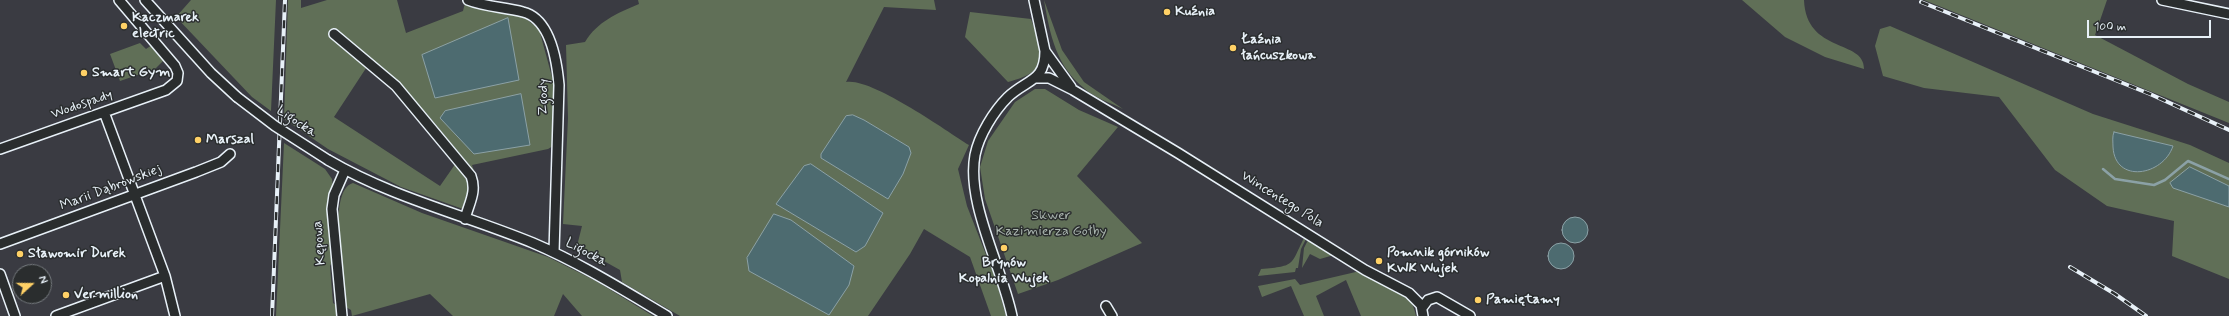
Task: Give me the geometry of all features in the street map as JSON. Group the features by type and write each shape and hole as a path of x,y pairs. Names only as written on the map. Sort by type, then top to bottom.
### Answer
{"street":[{"name":"Wodospady","path":"0,149 166,90 177,81 178,73 175,66 119,0"},
{"name":"Ligocka","path":"145,0 208,69 237,97 279,129 328,160 345,170 398,195 465,218 554,252 608,281 667,316"},
{"name":"Zgody","path":"468,0 525,12 538,22 552,45 557,63 559,85 554,252"},
{"name":"Wincentego Pola","path":"1034,0 1045,51 1073,90"},
{"path":"2162,0 2229,14"},
{"path":"334,34 396,86 471,176 475,186 465,218"},
{"path":"1012,316 977,199 974,164 982,136 1004,102 1014,92 1036,78 1045,64 1045,51"},
{"name":"Wincentego Pola","path":"1036,78 1049,78 1073,90 1203,168 1365,270 1409,293 1423,312"},
{"path":"104,112 165,276 175,316"},
{"name":"Marii Dąbrowskiej","path":"0,244 134,196 209,167 220,162 230,154"},
{"name":"Kępowa","path":"342,316 332,209 334,196 345,170"},
{"path":"0,274 15,316"},
{"path":"56,316 165,276"},
{"name":"Wincentego Pola","path":"1423,312 1425,302 1434,297 1470,316"},
{"path":"1106,306 1112,316"}],"green space":[{"path":"191,0 276,0 271,111 252,97 176,17"},
{"path":"288,0 301,0 301,8 327,0 397,0 406,33 463,11 465,3 521,15 539,29 555,88 553,146 548,149 472,165 474,171 427,114 372,59 334,117 440,186 456,163 472,189 463,209 401,187 328,149 284,119"},
{"path":"638,0 934,0 936,10 884,7 846,82 857,83 890,96 969,145 958,169 967,206 996,280 1006,316 991,316 970,257 924,229 910,254 868,316 680,316 622,282 620,270 577,246 582,226 563,224 568,118 566,45 585,42 595,29 615,15 639,4"},
{"path":"1044,0 1062,50 1084,82 1123,109 1098,98 1089,92 1075,80 1067,70 1056,49 1052,37"},
{"path":"1742,0 1804,0 1807,17 1814,29 1824,38 1855,53 1862,60 1864,69 1825,57 1785,37"},
{"path":"1924,0 2107,0 2095,35 2188,84 2229,102 2229,123"},
{"path":"970,12 1031,19 1041,51 1038,66 1022,78 1008,82 965,37"},
{"path":"1890,26 2093,114 2190,145 2229,163 2229,279 2172,256 2174,221 2107,206 2055,170 1999,97 1924,88 1883,76 1875,46 1880,29"},
{"path":"140,43 146,49 152,45 165,59 155,69 120,81 110,54"},
{"name":"Skwer Kazimierza Gołby","path":"1035,89 1045,89 1079,110 1118,127 1077,176 1142,243 1058,280 1018,294 985,199 980,167 988,141 1015,102"},
{"path":"284,143 325,169 332,179 333,188 328,210 332,262 330,266 333,303 337,306 340,316 276,316"},
{"path":"353,183 422,213 548,257 596,281 653,316 582,316 563,294 554,316 453,316 430,294 352,316 351,310 346,307 340,260 338,220 340,202 345,189"},
{"path":"1305,236 1307,237 1301,249 1298,268 1296,268 1295,272 1258,276 1261,269 1281,267 1291,262"},
{"path":"1309,238 1334,255 1320,259 1310,254 1302,268 1304,248"},
{"path":"1360,271 1378,283 1380,280 1398,290 1408,298 1416,316 1361,316 1346,280 1316,296 1324,316 1304,316 1291,286 1262,297 1258,286 1295,279 1300,285"}],"water":[{"path":"508,18 519,80 435,98 422,55"},
{"path":"521,94 530,145 474,154 440,118 445,111"},
{"path":"853,115 909,147 911,153 903,174 888,199 821,158 821,154 846,116"},
{"path":"2114,132 2173,146 2168,156 2160,164 2140,172 2130,171 2122,167 2116,159 2113,147"},
{"path":"811,164 883,213 865,246 856,252 776,204 804,166"},
{"path":"2190,167 2229,186 2229,207 2173,188 2170,183"},
{"path":"774,214 791,220 854,266 849,285 829,315 749,271 747,258"},
{"path":"1575,217 1584,221 1588,230 1584,239 1575,243 1566,239 1562,230 1566,221"},
{"path":"1561,243 1570,247 1574,256 1570,265 1561,269 1552,265 1548,256 1552,247"}],"waterway":[{"path":"2103,169 2115,179 2154,185 2165,180 2188,161 2229,179"}],"railway":[{"path":"272,316 285,0"},
{"path":"1921,2 2150,94 2229,130"},
{"path":"2070,267 2115,294 2146,316"}],"place":[{"name":"Kuźnia","path":"1167,12"},
{"name":"Kaczmarek electric","path":"124,26"},
{"name":"Łaźnia łańcuszkowa","path":"1233,48"},
{"name":"Smart Gym","path":"84,73"},
{"name":"Marszal","path":"198,140"},
{"name":"Brynów Kopalnia Wujek","path":"1004,248"},
{"name":"Sławomir Durek","path":"20,254"},
{"name":"Pomnik górników KWK Wujek","path":"1379,261"},
{"name":"Vermillion","path":"66,295"},
{"name":"Pamiętamy","path":"1478,300"}]}
